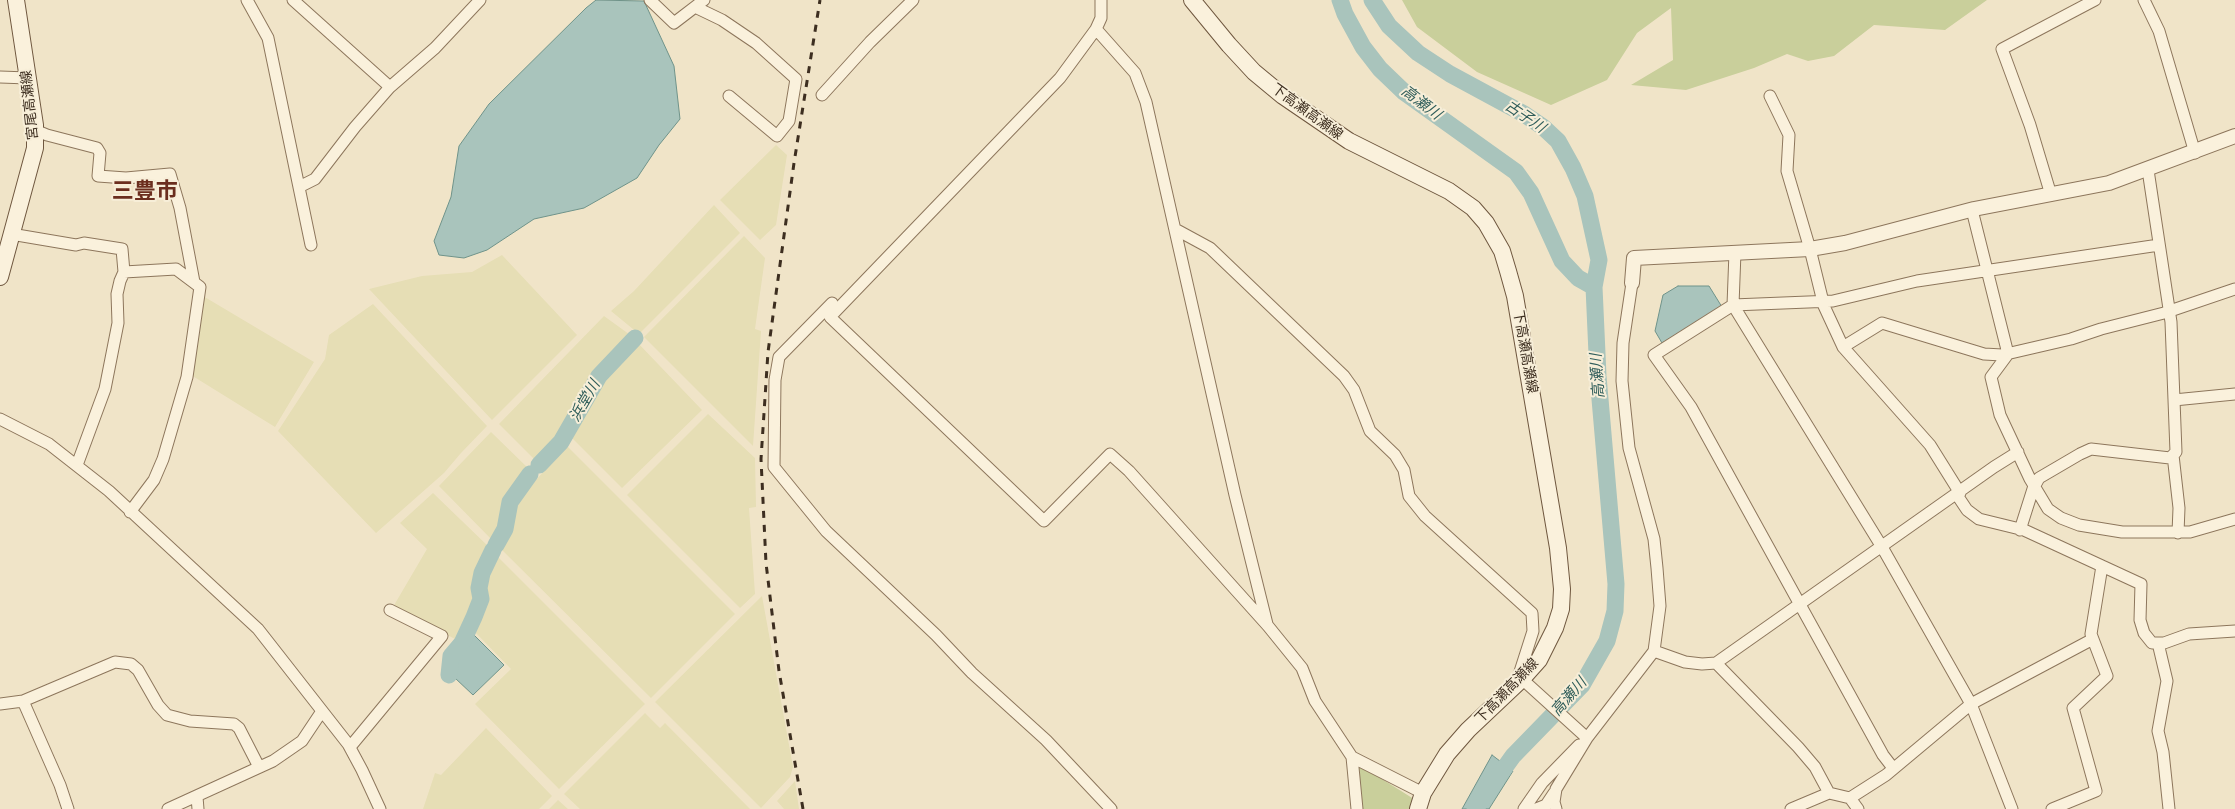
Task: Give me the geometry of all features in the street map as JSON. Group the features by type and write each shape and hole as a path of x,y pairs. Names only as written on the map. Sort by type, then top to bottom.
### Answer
{"main road":[{"name":"宮尾高瀬線","path":"0,277 7,237 34,154 35,130 16,0"},
{"name":"下高瀬高瀬線","path":"1192,0 1229,45 1254,72 1283,96 1348,141 1449,191 1472,208 1486,223 1502,251 1515,296 1558,548 1562,589 1561,609 1555,628 1538,660 1522,679 1468,730 1447,754 1423,793 1418,809"}],"street":[{"path":"247,0 268,38 312,245"},
{"path":"293,0 390,87"},
{"path":"299,187 315,179 358,122 390,87 435,48 480,0"},
{"path":"650,0 674,23 704,0"},
{"path":"822,95 870,42 913,0"},
{"path":"1101,0 1101,18 1096,29 1060,78 830,317 1044,521 1110,454 1129,471 1268,626 1302,668 1315,701 1352,757 1357,809"},
{"path":"2051,195 2030,125 2002,49 2095,0"},
{"path":"2144,0 2159,32 2195,153"},
{"path":"695,7 722,20 756,43 796,79 789,121 777,136 729,96"},
{"path":"1096,29 1135,73 1146,102 1235,495 1268,626"},
{"path":"0,77 28,78"},
{"path":"1770,96 1789,135 1787,171 1810,249 1823,302 1843,347 1930,445 1967,510 1979,520 2020,530 2141,584 2140,620 2144,633 2152,643 2164,643 2189,634 2235,631"},
{"path":"35,130 47,135 97,148 100,153 98,176 126,178 170,174 180,208 194,282"},
{"path":"1536,809 1546,804 1587,738 1654,651 1660,606 1654,540 1629,448 1622,381 1622,343 1632,283 1634,258 1810,249 1845,243 1972,210 2109,183 2195,153 2235,136"},
{"path":"2020,530 2034,487 2039,478 2091,448 2150,457 2170,458 2176,452 2169,311 2148,170"},
{"path":"1972,210 2008,354"},
{"path":"1175,229 1210,248 1344,376 1354,390 1370,431 1395,455 1404,470 1409,496 1425,516 1532,613 1533,631 1518,678 1522,679 1587,738"},
{"path":"7,237 76,246 84,243 122,249 124,272 118,287 118,323 106,389 77,465"},
{"path":"1894,768 1883,756 1801,603 1691,407 1654,355 1733,305 1833,302 1917,281 2159,245"},
{"path":"1736,252 1733,305 1882,547 1971,704 2012,809"},
{"path":"124,272 176,269 200,287 187,377 163,459 154,480 130,512"},
{"path":"1843,347 1882,323 1984,354 2008,354 2071,339 2107,327 2169,311 2235,289"},
{"path":"832,303 780,357 775,380 774,467 832,536 936,635 972,672 1046,740 1111,809"},
{"path":"2008,354 1991,377 2000,415 2034,487 2048,509 2061,518 2079,525 2122,532 2178,533 2211,528 2235,519"},
{"path":"2174,400 2235,394"},
{"path":"0,419 49,444 77,465 258,629 350,747 380,809"},
{"path":"1654,651 1685,662 1702,664 1716,663 1958,494 1994,467 2018,452"},
{"path":"2173,455 2179,508 2178,533"},
{"path":"2052,809 2096,792 2073,708 2106,676 2091,634 2102,566"},
{"path":"350,747 442,636 390,610"},
{"path":"1850,798 1894,768 1971,704 2093,639"},
{"path":"2158,643 2167,681 2158,731 2163,752 2169,809"},
{"path":"0,704 23,701 115,662 131,664 138,670 158,705 167,715 190,721 234,724 240,728 259,767"},
{"path":"1716,663 1798,747 1815,767 1829,793"},
{"path":"23,701 60,785 68,809"},
{"path":"168,809 273,761 302,741 322,711"},
{"path":"1524,809 1542,783 1587,738"},
{"path":"1352,757 1423,793"},
{"path":"1556,789 1554,802 1556,809"},
{"path":"1791,809 1829,793 1850,798 1858,809"},
{"path":"197,796 198,809"}],"shaded area":[{"path":"776,145 787,155 776,225 760,240 720,200"},
{"path":"714,205 740,233 639,334 611,311 634,291"},
{"path":"744,236 765,258 755,329 761,331 753,446 644,337"},
{"path":"502,255 577,335 492,420 369,289 422,276 472,272"},
{"path":"203,296 314,362 275,427 191,375"},
{"path":"373,304 487,426 444,473 376,533 278,431 325,359 329,335"},
{"path":"604,316 633,337 587,390 567,427 550,448 536,461 499,424"},
{"path":"637,342 702,410 622,488 570,436 589,399 605,375"},
{"path":"708,414 755,458 756,507 749,508 755,594 740,608 627,495"},
{"path":"491,432 529,469 503,505 500,528 493,541 439,486"},
{"path":"567,446 735,614 651,698 501,549 510,537 516,508 525,492"},
{"path":"433,493 490,548 477,575 474,587 476,600 457,640 393,607 427,549 400,523"},
{"path":"498,557 645,704 559,789 475,704 511,669 474,631 484,605 485,586"},
{"path":"762,596 793,767 790,777 761,808 655,702"},
{"path":"645,713 660,728 665,723 750,809 580,809 564,794"},
{"path":"486,728 552,796 539,809 423,809 435,773 441,775"},
{"path":"795,781 799,809 784,809 777,801"},
{"path":"558,800 568,809 549,809"}],"green space":[{"path":"1402,0 1987,0 1945,30 1874,25 1834,56 1808,61 1787,54 1754,68 1686,90 1631,85 1673,60 1671,8 1637,33 1607,80 1551,105 1477,72 1417,27"},
{"path":"1358,764 1417,801 1415,809 1362,809"}],"water":[{"path":"596,0 644,1 674,66 680,119 659,145 637,178 584,208 534,219 487,250 464,258 439,255 434,241 451,197 459,146 489,104 586,8"},
{"path":"1678,286 1709,286 1722,307 1662,343 1655,331 1663,295"},
{"path":"474,635 504,665 473,695 455,678 458,657"},
{"path":"1492,755 1513,771 1489,809 1462,809"}],"waterway":[{"name":"高瀬川","path":"1340,0 1345,14 1363,47 1380,69 1404,92 1516,172 1531,193 1562,261 1578,278 1594,287"},
{"name":"高瀬川","path":"1372,0 1389,26 1418,53 1450,74 1524,114 1543,127 1558,141 1573,168 1585,196 1599,260 1594,287 1598,376 1616,584 1615,611 1607,641 1582,685 1513,756 1475,809"},
{"name":"浜堂川","path":"539,465 561,442 599,376 635,338"},
{"name":"浜堂川","path":"496,545 505,529 510,502 530,474"},
{"name":"浜堂川","path":"449,675 451,656 462,643 481,599 479,588 482,573 493,550"}],"railway":[{"path":"803,809 779,671 766,563 761,459 768,352 794,163 820,0"}],"district":[{"name":"三豊市","path":"145,192"}],"water label":[{"name":"古子川","path":"1525,117"}]}
